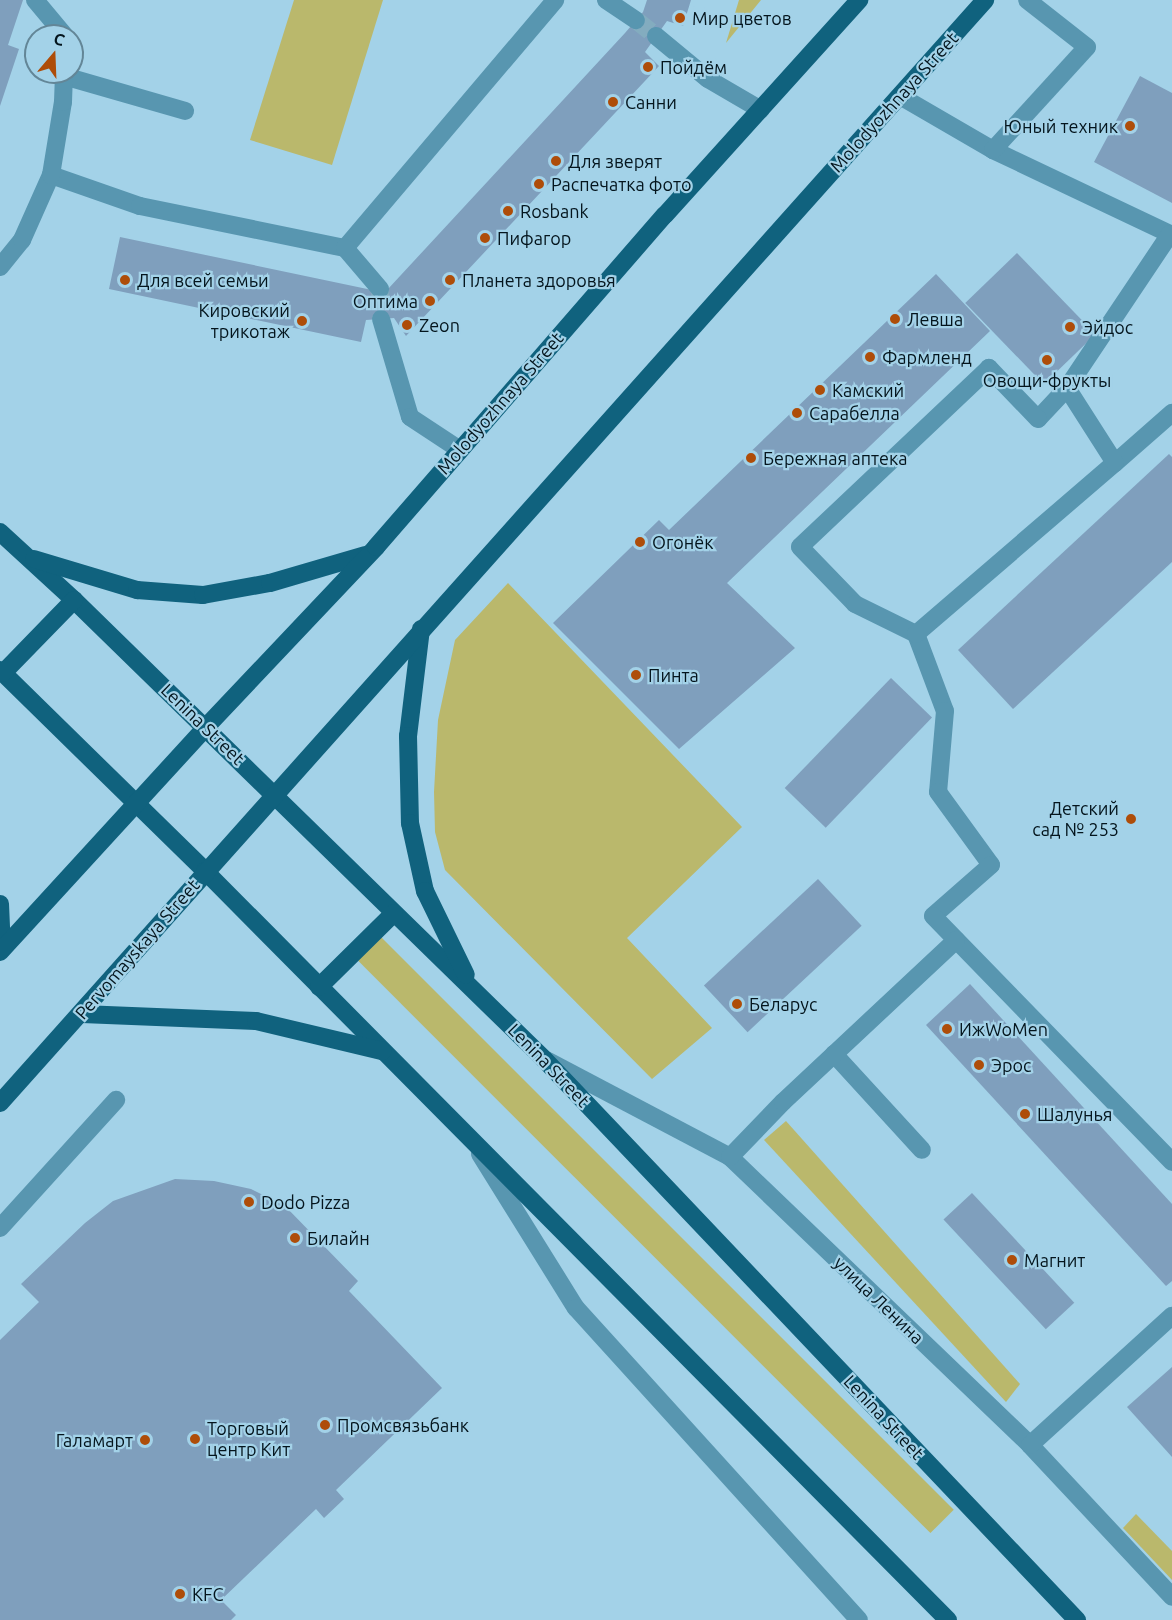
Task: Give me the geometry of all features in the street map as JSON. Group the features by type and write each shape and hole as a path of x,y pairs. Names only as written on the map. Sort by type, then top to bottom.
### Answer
{"main road":[{"name":"Molodyozhnaya Street","path":"137,802 367,555 665,214 859,0"},
{"name":"Molodyozhnaya Street","path":"276,796 421,629 985,0"},
{"name":"Lenina Street","path":"0,532 206,727 544,1059 1077,1620"},
{"path":"27,557 137,590 203,595 270,583 367,555"},
{"path":"74,600 2,671 137,802 948,1620"},
{"path":"421,629 408,736 410,823 425,891 474,990"},
{"name":"Pervomayskaya Street","path":"0,1102 82,1014 205,871 276,796"},
{"path":"1,950 137,802"},
{"path":"0,904 1,950"},
{"path":"319,987 394,913"},
{"path":"82,1014 256,1021 383,1051"}],"street":[{"path":"35,0 55,24"},
{"path":"345,248 555,0"},
{"path":"606,0 636,20"},
{"path":"993,150 1087,47 1027,0"},
{"path":"656,36 708,79 761,110"},
{"path":"84,80 185,111"},
{"path":"0,267 22,240 51,175 63,102 64,84"},
{"path":"900,96 993,150 1171,235 1067,388 1038,419 989,368 800,547 855,604 916,634 945,711 938,792 991,865 933,916 1172,1162"},
{"path":"51,175 140,206 345,248 380,289"},
{"path":"381,319 410,417 460,450"},
{"path":"1067,388 1115,463"},
{"path":"916,634 1172,413"},
{"path":"730,1157 783,1101 956,940"},
{"path":"834,1054 922,1150"},
{"name":"улица Ленина","path":"544,1059 730,1157 1030,1445 1172,1597"},
{"path":"0,1228 116,1100"},
{"path":"471,1140 576,1308 860,1620"},
{"path":"1030,1445 1172,1316"}],"shaded area":[{"path":"294,0 383,0 332,165 250,140"},
{"path":"739,0 761,0 726,43"},
{"path":"508,583 742,827 627,938 712,1028 652,1079 445,870 435,832 434,792 438,720 455,640"},
{"path":"381,937 954,1510 930,1533 358,960"},
{"path":"786,1121 1020,1384 1006,1402 764,1140"},
{"path":"1136,1514 1172,1551 1172,1580 1123,1528"}],"building":[{"path":"0,0 23,0 8,45 19,49 0,106"},
{"path":"647,0 691,0 683,26 667,21 645,52 659,66 406,336 394,318 366,320 361,342 109,289 120,237 372,290 388,289 625,33 643,12"},
{"path":"1140,76 1172,93 1172,203 1094,162"},
{"path":"1017,253 1095,334 1044,384 965,303"},
{"path":"936,274 990,331 727,583 795,648 679,749 553,623 659,520 669,530"},
{"path":"1169,454 1172,457 1172,562 1013,709 958,650"},
{"path":"891,678 932,718 826,828 785,788"},
{"path":"818,879 862,926 748,1032 704,985"},
{"path":"970,984 1172,1204 1172,1281 1166,1286 926,1025"},
{"name":"Торговый центр Кит","path":"175,1179 214,1181 251,1189 285,1206 358,1281 349,1291 442,1388 336,1490 344,1499 324,1518 316,1509 221,1600 236,1615 231,1620 0,1620 0,1340 39,1302 21,1284 85,1223 113,1201"},
{"path":"972,1193 1074,1303 1046,1329 943,1220"},
{"path":"1172,1367 1172,1457 1127,1407"}],"tunnel":[{"path":"636,20 656,36"},
{"path":"380,289 381,319"}],"place":[{"name":"Мир цветов","path":"680,18"},
{"name":"Пойдём","path":"648,67"},
{"name":"Санни","path":"613,102"},
{"name":"Юный техник","path":"1130,126"},
{"name":"Для зверят","path":"556,161"},
{"name":"Распечатка фото","path":"539,184"},
{"name":"Rosbank","path":"508,211"},
{"name":"Пифагор","path":"485,238"},
{"name":"Для всей семьи","path":"125,280"},
{"name":"Планета здоровья","path":"450,280"},
{"name":"Оптима","path":"430,301"},
{"name":"Левша","path":"895,319"},
{"name":"Кировский трикотаж","path":"302,321"},
{"name":"Zeon","path":"407,325"},
{"name":"Эйдос","path":"1070,327"},
{"name":"Фармленд","path":"870,357"},
{"name":"Овощи-фрукты","path":"1047,360"},
{"name":"Камский","path":"820,390"},
{"name":"Сарабелла","path":"797,413"},
{"name":"Бережная аптека","path":"751,458"},
{"name":"Огонёк","path":"640,542"},
{"name":"Пинта","path":"636,675"},
{"name":"Детский сад № 253","path":"1131,819"},
{"name":"Беларус","path":"737,1004"},
{"name":"ИжWoMen","path":"947,1029"},
{"name":"Эрос","path":"979,1065"},
{"name":"Шалунья","path":"1025,1114"},
{"name":"Dodo Pizza","path":"249,1202"},
{"name":"Билайн","path":"295,1238"},
{"name":"Магнит","path":"1012,1260"},
{"name":"Промсвязьбанк","path":"325,1425"},
{"name":"Торговый центр Кит","path":"195,1439"},
{"name":"Галамарт","path":"145,1440"},
{"name":"KFC","path":"180,1594"}]}
